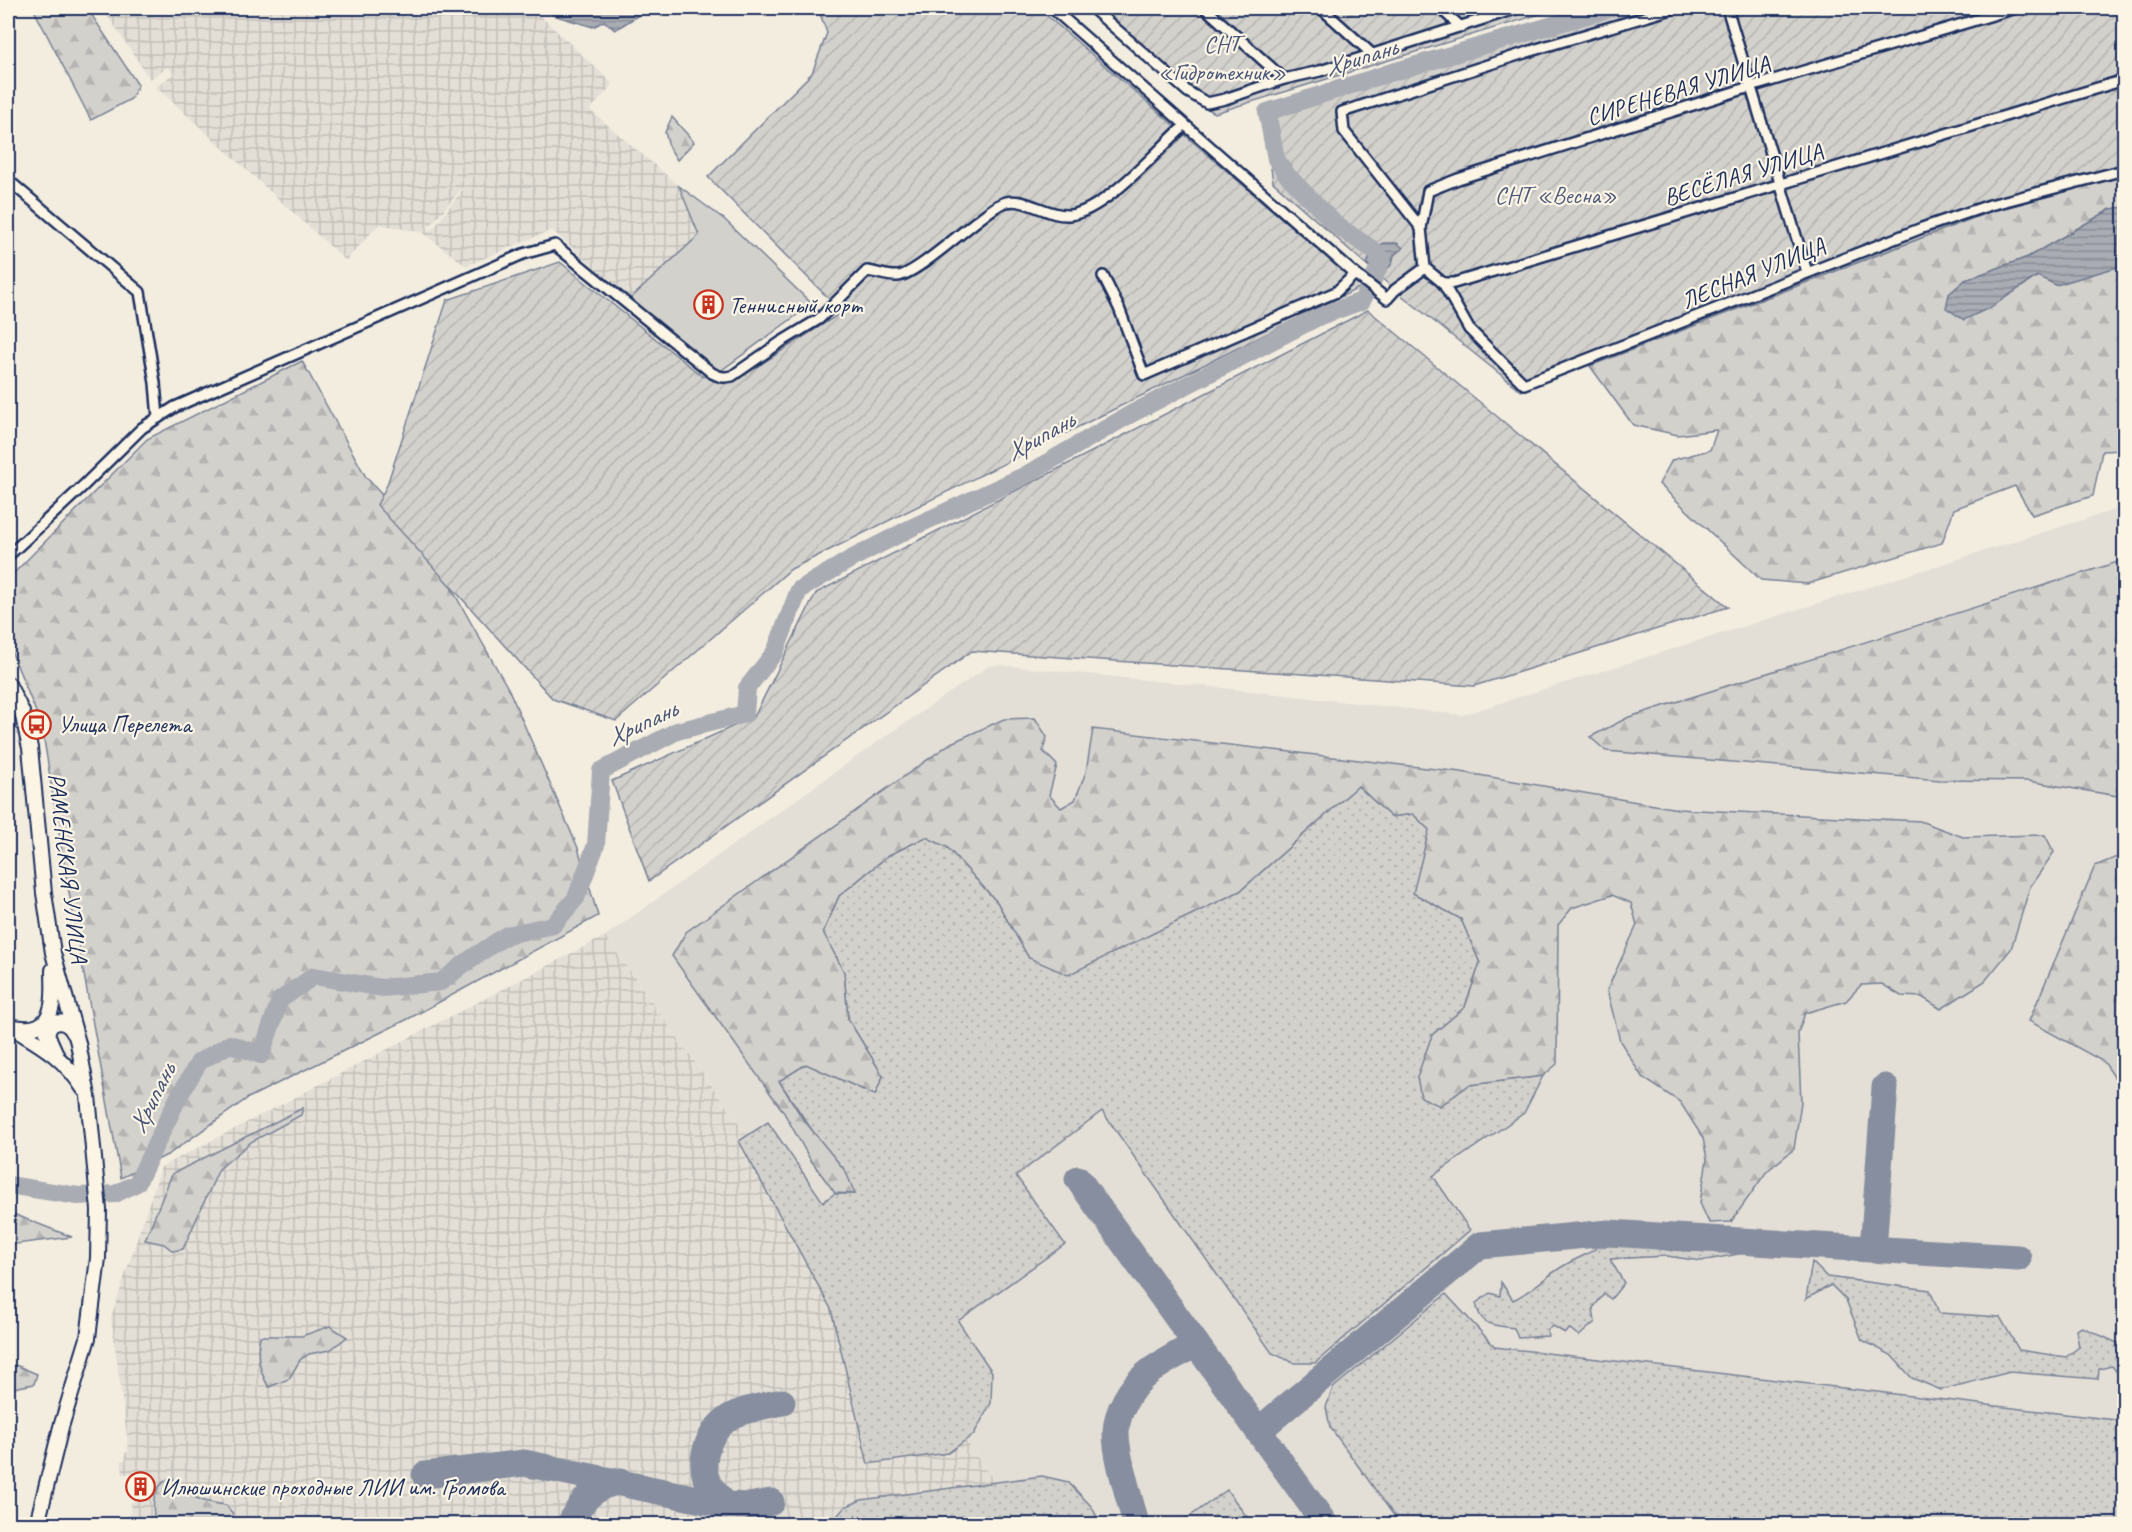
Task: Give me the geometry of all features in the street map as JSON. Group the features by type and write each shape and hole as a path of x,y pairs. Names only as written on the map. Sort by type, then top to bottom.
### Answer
{"main road":[{"name":"РАМЕНСКАЯ УЛИЦА","path":"8,684 22,712 30,748 52,953 78,1043 88,1096 99,1210 98,1258 88,1338 59,1435 38,1524"},
{"path":"10,1026 36,1027 48,1017 53,999 52,953"},
{"path":"56,1054 47,1034 51,1025 58,1021 66,1022 71,1027 78,1043"},
{"path":"10,1026 56,1054 74,1074 88,1096"}],"street":[{"path":"1052,8 1182,127 1387,299 1425,268 1443,284"},
{"path":"1092,8 1188,92 1207,103 1284,79 1320,71 1518,8"},
{"path":"1205,8 1284,79"},
{"path":"1321,8 1372,54"},
{"path":"1440,8 1461,27"},
{"path":"1421,228 1344,131 1342,112 1540,48 1675,8"},
{"path":"1727,8 1807,272"},
{"name":"СИРЕНЕВАЯ УЛИЦА","path":"1425,268 1421,228 1428,191 1458,179 1750,87 2016,8"},
{"path":"2123,8 2124,13"},
{"name":"ВЕСЁЛАЯ УЛИЦА","path":"1443,284 1454,283 2124,80"},
{"path":"8,556 142,428 175,406 513,258 555,245 712,373 720,377 732,376 819,319 867,271 900,276 917,267 1000,204 1018,200 1039,210 1067,215 1082,213 1108,197 1182,127"},
{"name":"ЛЕСНАЯ УЛИЦА","path":"1443,284 1469,329 1524,384 1922,228 1990,205 2124,170"},
{"path":"8,180 140,292 155,383 158,418"},
{"path":"1104,276 1119,308 1144,375 1336,292 1355,274"}],"shaded area":[{"path":"102,8 532,8 613,84 590,110 679,186 699,235 630,299 552,230 466,266 423,233 379,224 346,261 156,87 173,74 168,67 150,79","holes":["471,178 434,228 425,232"]},
{"path":"543,8 650,8 615,30 604,21 593,27 553,15"},
{"path":"2124,207 2124,265 2056,285 2037,276 1991,307 1964,320 1946,308 1949,294 1965,280 2028,257 2111,209"},
{"path":"1383,243 1397,243 1403,248 1394,255 1392,264 1386,270 1377,271 1367,264 1370,256"},
{"path":"2124,507 2124,1524 1025,1524 605,936 880,740 989,666 1000,665 1224,688 1462,715"},
{"path":"605,936 1025,1524 116,1524 131,1513 130,1503 134,1501 130,1473 123,1474 121,1461 126,1460 125,1453 128,1452 127,1436 111,1317 161,1167"}],"green space":[{"path":"33,8 87,8 138,85 131,99 91,120"},
{"path":"818,8 1038,8 1361,287 791,569 616,721 553,699 377,505 387,485 447,300 560,262 702,376 735,381 842,312 708,177 812,73 827,33"},
{"name":"СНТ «Гидротехник»","path":"1086,8 1560,8 1215,113 1197,103"},
{"name":"СНТ «Весна»","path":"1584,8 2124,8 2124,176 1989,212 1521,391 1395,290 1273,182 1262,106"},
{"path":"672,117 694,142 677,160 669,147 665,132"},
{"path":"2124,176 2124,207 2111,209 2028,257 1965,280 1991,307 2038,276 2056,285 2124,265 2124,450 2102,451 2093,496 2032,515 2015,486 1954,509 1942,543 1807,584 1761,580 1659,484 1672,460 1710,450 1717,430 1678,435 1633,425 1590,366 1989,212"},
{"path":"679,186 724,219 812,304 719,372 630,299 699,235"},
{"path":"1368,310 1728,607 1474,686 972,651 649,881 612,781 754,717 816,593"},
{"path":"302,361 366,477 427,545 509,690 578,848 598,916 408,1019 248,1098 169,1154 121,1178 65,870 42,727 8,643 8,579 147,439"},
{"path":"2124,560 2124,797 2028,781 1940,780 1606,751 1590,737 1629,717"},
{"path":"1035,718 1047,737 1043,751 1057,765 1049,795 1061,808 1075,800 1086,772 1093,729 1461,772 1678,809 1920,821 1963,837 2045,835 2054,852 2030,887 2011,949 1985,981 1941,1009 1922,997 1901,996 1882,984 1861,985 1846,1001 1805,1013 1798,1033 1801,1102 1794,1149 1767,1171 1731,1222 1709,1223 1700,1203 1707,1159 1703,1138 1680,1102 1642,1077 1620,1041 1607,990 1637,925 1631,903 1612,895 1572,908 1558,925 1557,1064 1543,1076 1469,1085 1440,1106 1421,1097 1417,1077 1432,1035 1465,1007 1480,963 1461,919 1413,893 1429,830 1413,814 1391,817 1358,786 1240,891 1068,975 1029,958 997,902 947,847 926,837 889,855 839,896 823,932 844,972 848,1019 883,1076 875,1095 806,1064 779,1081 803,1119 846,1172 855,1194 835,1193 810,1159 783,1111 672,956 686,932 951,743 1004,719"},
{"path":"1358,786 1391,817 1413,814 1430,830 1414,893 1461,919 1480,963 1465,1007 1432,1035 1440,1106 1469,1085 1543,1076 1524,1113 1433,1176 1470,1230 1315,1363 1294,1363 1272,1353 1102,1111 1016,1176 1065,1244 958,1321 992,1372 991,1403 974,1434 948,1453 868,1464 831,1309 739,1141 768,1122 823,1202 834,1194 855,1194 779,1081 806,1064 875,1095 883,1076 848,1019 844,972 823,933 839,896 889,855 926,837 947,847 997,902 1029,958 1240,891"},
{"path":"2124,854 2124,1091 2104,1062 2029,1021 2095,866"},
{"path":"303,1108 301,1115 251,1142 219,1169 183,1249 173,1251 164,1244 145,1240 172,1174"},
{"path":"8,1212 72,1237 8,1245"},
{"path":"1602,1243 1635,1243 1668,1250 1744,1253 1701,1261 1667,1256 1610,1259 1624,1283 1611,1299 1604,1294 1593,1308 1595,1322 1579,1336 1570,1329 1565,1333 1553,1326 1547,1330 1548,1336 1518,1338 1514,1328 1489,1323 1481,1317 1476,1303 1490,1293 1500,1296 1501,1282 1513,1300 1558,1269 1589,1253"},
{"path":"1812,1262 1827,1277 1930,1290 1939,1313 2000,1317 2019,1350 2066,1357 2079,1347 2076,1330 2082,1327 2124,1346 2124,1381 2112,1366 2099,1369 2098,1379 2010,1372 1941,1390 1912,1378 1891,1355 1862,1340 1846,1300 1831,1285 1806,1299"},
{"path":"1446,1294 1495,1347 2124,1421 2124,1524 1400,1524 1330,1427 1326,1407 1333,1388"},
{"path":"330,1326 347,1337 330,1350 309,1354 300,1360 289,1379 269,1387 259,1362 260,1336 302,1336"},
{"path":"8,1364 37,1374 34,1384 8,1389"},
{"path":"1042,1476 1068,1482 1091,1506 1101,1524 830,1524 845,1507 861,1500"},
{"path":"172,1477 184,1490 196,1498 226,1505 233,1514 231,1524 146,1524 154,1516 153,1503 158,1488"},
{"path":"1227,1490 1252,1524 1179,1524"}],"waterway":[{"name":"Хрипань","path":"1372,282 1382,260 1375,251 1336,225 1287,175 1276,159 1267,112 1386,74 1611,8"},
{"name":"Хрипань","path":"8,1185 78,1196 115,1194 137,1183 178,1098 199,1062 230,1044 261,1055 280,1000 314,976 382,988 441,982 507,935 553,925 576,898 596,845 601,771 677,731 745,714 747,688 775,652 799,590 851,559 913,527 1024,476 1131,414 1320,316 1362,301 1367,291"}],"taxiway":[{"path":"1873,1249 1885,1087"},
{"path":"1078,1179 1325,1524"},
{"path":"1258,1431 1480,1245 1609,1233 2018,1258"},
{"path":"1136,1524 1118,1454 1116,1433 1119,1417 1126,1400 1142,1378 1159,1365 1196,1344"},
{"path":"726,1505 714,1492 706,1478 704,1460 708,1443 718,1428 732,1416 750,1409 782,1402"},
{"path":"425,1475 524,1463 726,1505 749,1506 771,1502"},
{"path":"570,1524 579,1508 595,1490 611,1483 621,1482"}],"place":[{"name":"Теннисный корт","path":"708,305"},
{"name":"Улица Перелета","path":"37,724"},
{"name":"Илюшинские проходные ЛИИ им. Громова","path":"140,1487"}]}
